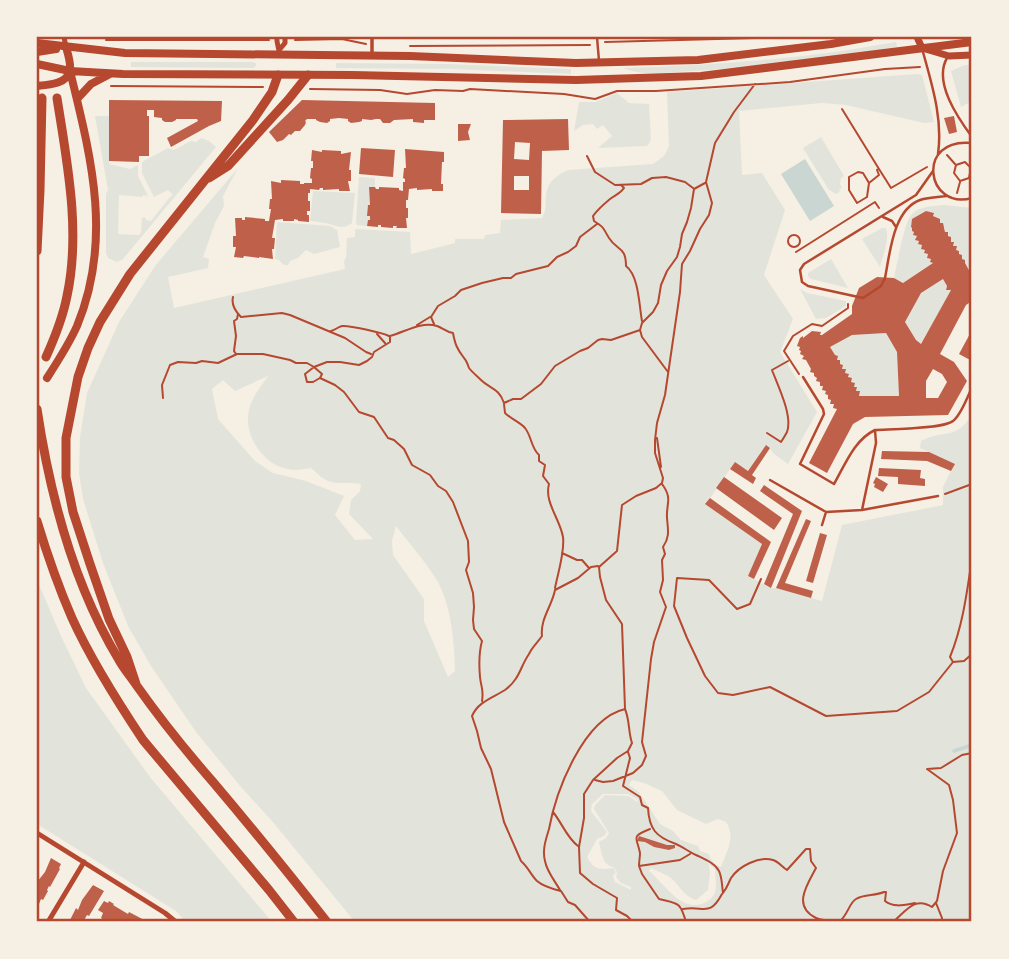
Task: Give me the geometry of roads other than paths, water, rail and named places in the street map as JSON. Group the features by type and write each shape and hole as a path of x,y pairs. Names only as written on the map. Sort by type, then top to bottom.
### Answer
{"highway":[{"path":"136,684 109,619 73,512 66,477 66,438 78,377 100,322 130,274 253,120 274,87 278,75"},
{"path":"202,183 228,166 307,75"},
{"path":"37,251 42,98"},
{"path":"46,357 59,329 68,295 72,262 70,188 57,98"},
{"path":"37,409 56,507 72,557 99,623 120,662 160,719 327,922"},
{"path":"37,521 52,568 73,619 132,724 294,922"}],"main road":[{"path":"37,43 125,53 279,52 599,62 698,60 870,37"},
{"path":"917,37 922,48 949,56 972,55"},
{"path":"37,64 70,71 110,74 576,80 689,76 815,63 972,42"},
{"path":"37,52 66,47"},
{"path":"47,378 71,338 85,301 93,269 97,231 96,193 87,139 66,47"},
{"path":"278,75 279,52"},
{"path":"37,86 52,85 66,79 70,71"},
{"path":"77,99 91,84 110,74"}],"street":[{"path":"64,37 66,47"},
{"path":"372,37 372,57"},
{"path":"276,38 279,52"},
{"path":"279,52 285,38"},
{"path":"37,833 176,922"},
{"path":"48,922 84,862"}],"lane":[{"path":"597,37 599,62"},
{"path":"922,48 940,128 938,154"},
{"path":"949,56 942,74 949,100 972,137"},
{"path":"972,144 959,142 947,146 938,154 933,171 934,181 947,196 955,199 972,198"},
{"path":"933,171 916,195 804,264 800,270 803,282 808,286 863,298 881,286 885,278 899,218 906,209 919,200 947,196"},
{"path":"882,216 892,221 897,228"},
{"path":"803,377 824,414 800,464 834,484 860,440 875,430 951,423 972,387"},
{"path":"862,510 876,443 875,430"},
{"path":"770,480 826,512 862,510 938,496"},
{"path":"822,525 826,512"}],"waterway":[{"path":"954,751 972,745"}]}
